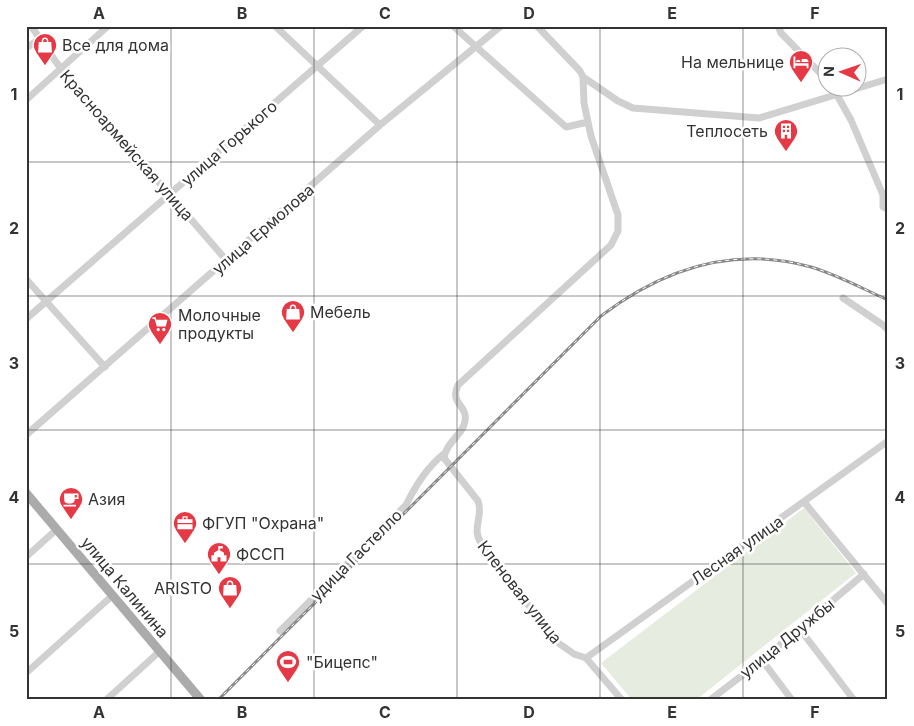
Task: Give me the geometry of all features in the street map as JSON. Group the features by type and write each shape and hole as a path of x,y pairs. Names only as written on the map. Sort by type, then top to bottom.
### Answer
{"main road":[{"name":"улица Калинина","path":"26,493 201,700"}],"street":[{"name":"Красноармейская улица","path":"31,26 61,69 227,261"},
{"path":"26,100 108,26"},
{"path":"275,26 380,125"},
{"name":"улица Горького","path":"26,319 364,26"},
{"path":"453,26 566,126 588,122 584,103 583,78 580,71 537,26"},
{"name":"улица Ермолова","path":"26,435 227,261 380,125 501,26"},
{"path":"778,26 782,34 816,69"},
{"path":"26,48 40,39"},
{"path":"583,78 618,101 633,108 739,117 759,118 829,98"},
{"path":"866,86 888,79"},
{"path":"840,98 883,196 883,207 888,209"},
{"name":"удица Гастелло","path":"280,631 406,505 418,482 434,461 445,453 465,420 465,413 456,400 454,392 458,385 611,245 618,231 618,214 588,122"},
{"path":"26,279 105,367"},
{"path":"843,298 884,325 888,330"},
{"name":"Лесная улица","path":"586,658 888,441"},
{"name":"Кленовая улица","path":"445,453 446,462 478,501 481,508 476,530 480,543 557,642 574,654 586,658 622,700"},
{"path":"804,502 888,604"},
{"path":"26,557 57,530"},
{"name":"улица Дружбы","path":"710,700 762,660 864,574"},
{"path":"26,673 113,594"},
{"path":"799,628 854,700"},
{"path":"106,700 160,651"},
{"path":"762,660 792,700"},
{"path":"720,692 726,700"}],"shaded area":[{"path":"804,508 856,573 696,700 632,700 601,663"}],"railway":[{"path":"218,700 601,316 625,299 649,285 674,274 727,260 754,259 782,261 821,270 888,300"}],"place":[{"name":"Все для дома","path":"45,66"},
{"name":"На мельнице","path":"801,83"},
{"name":"Теплосеть","path":"786,152"},
{"name":"Мебель","path":"293,333"},
{"name":"Молочные продукты","path":"160,345"},
{"name":"Азия","path":"71,520"},
{"name":"ФГУП \"Охрана\"","path":"185,544"},
{"name":"ФССП","path":"219,575"},
{"name":"ARISTO","path":"230,609"},
{"name":"\"Бицепс\"","path":"288,683"}]}
